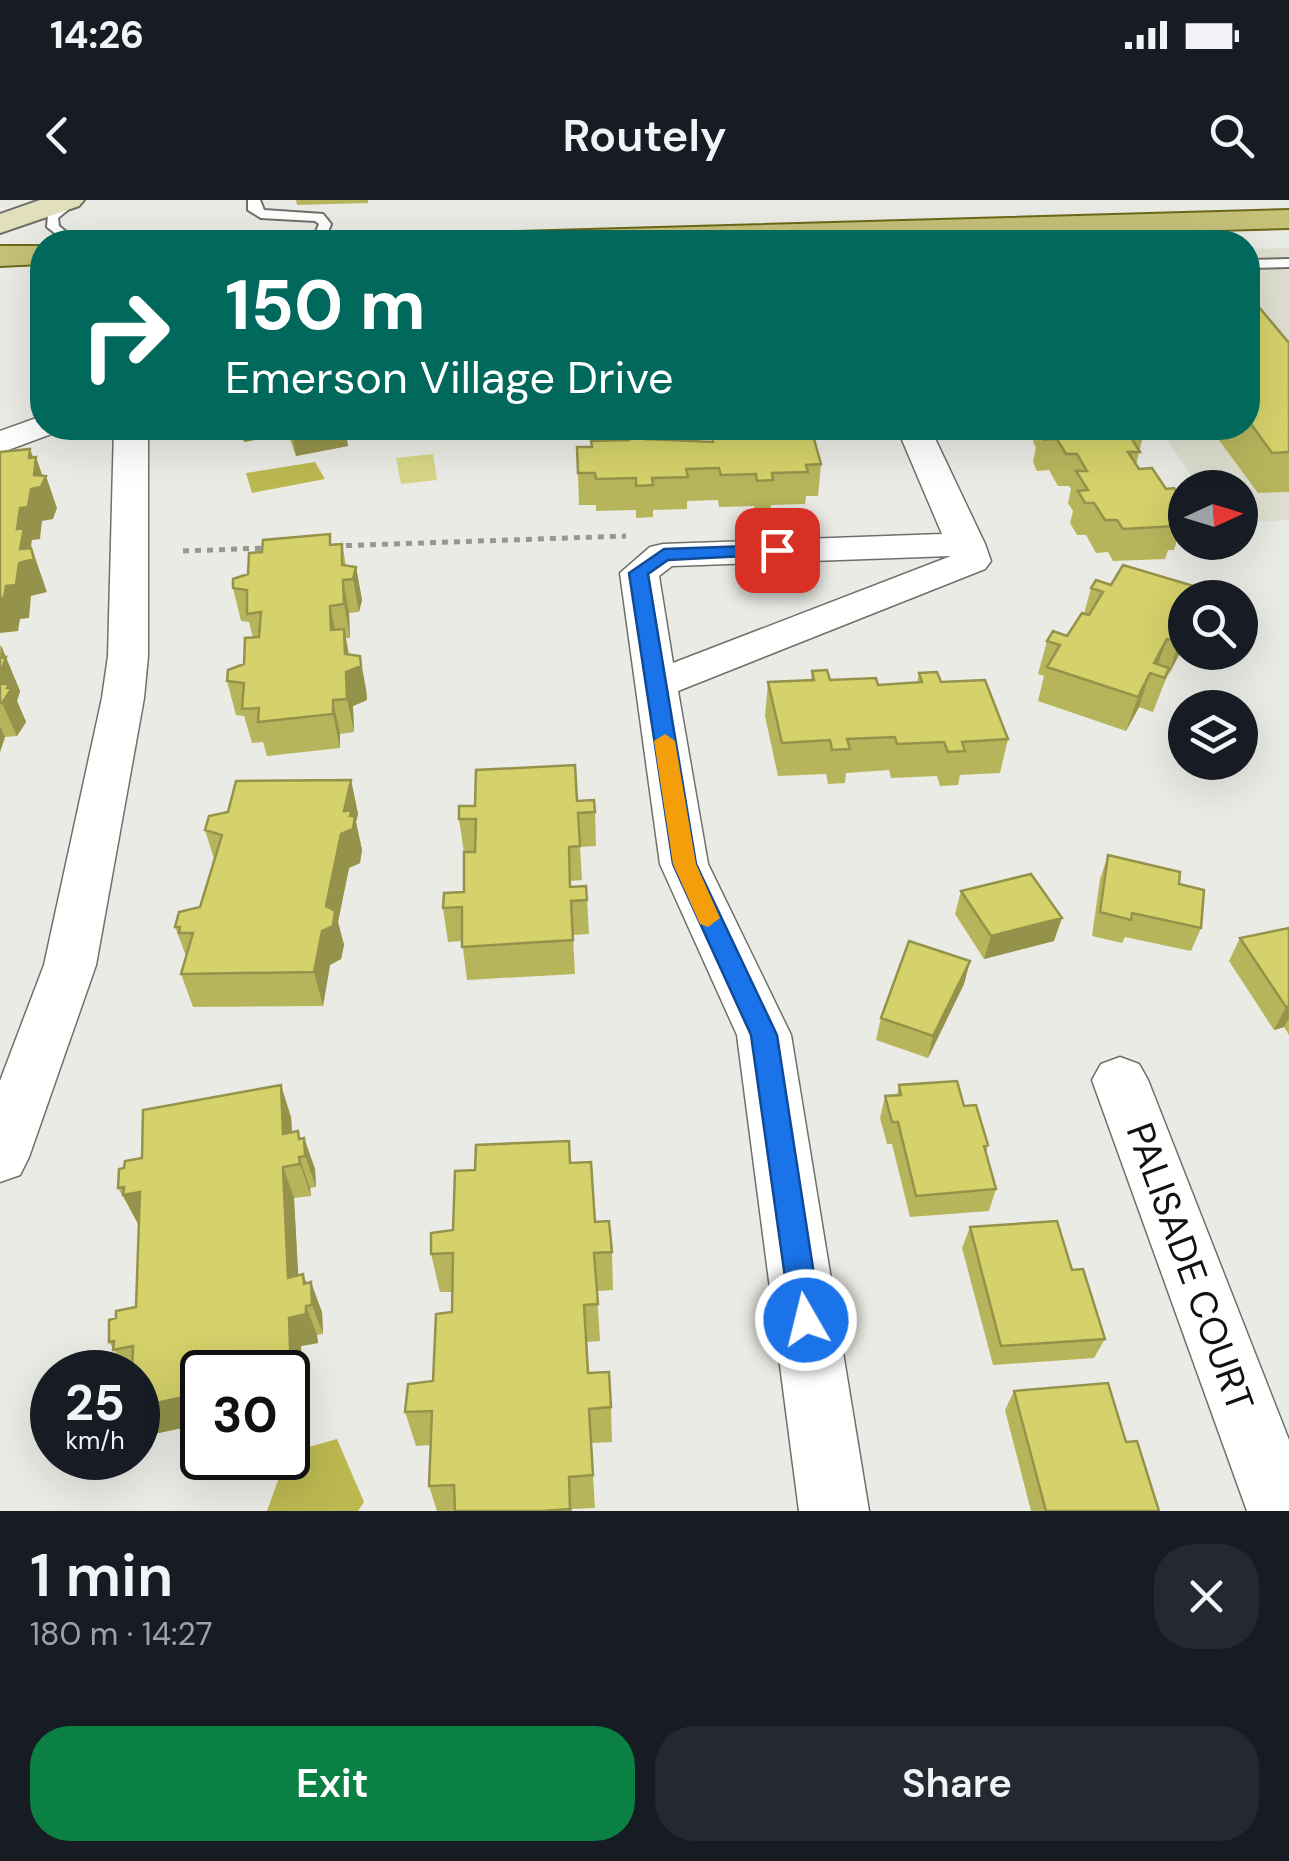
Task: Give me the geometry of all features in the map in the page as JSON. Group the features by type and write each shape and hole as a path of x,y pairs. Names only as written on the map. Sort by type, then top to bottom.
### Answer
{"main road":[{"path":"0,224 72,200"},
{"path":"1147,230 1289,219"},
{"path":"0,256 30,255"}],"street":[{"path":"0,443 30,431"},
{"path":"0,1157 70,965 124,698 132,440"},
{"path":"656,685 972,561 918,440"},
{"path":"834,1511 764,1035 684,864 638,573 664,555 966,544"},
{"name":"PALISADE COURT","path":"1120,1080 1282,1511"}],"lane":[{"path":"57,230 52,217 72,200"},
{"path":"254,200 254,210 261,214 318,216 325,224 323,230"},
{"path":"1260,264 1289,263"}],"path":[{"path":"320,546 632,536"},
{"path":"183,551 280,548"}],"shaded area":[{"path":"1289,248 1289,520 1258,522 1258,470 1187,470 1167,440 1260,440 1260,249"},
{"path":"433,454 437,480 401,484 396,458"},
{"path":"315,462 325,479 252,493 246,473"},
{"path":"337,1439 364,1502 358,1511 267,1511 278,1480 310,1480 310,1447"}],"building":[{"path":"1260,308 1289,343 1289,452 1272,453 1260,436"},
{"path":"814,440 821,464 806,465 808,472 772,473 773,480 757,481 756,474 721,475 719,468 686,469 688,477 652,478 653,485 636,486 636,478 596,479 595,473 578,473 577,447 592,447 591,441"},
{"path":"1058,440 1132,440 1140,452 1128,452 1139,469 1152,468 1168,489 1168,526 1123,529 1117,520 1105,520 1094,503 1085,503 1078,491 1088,490 1076,471 1087,471 1077,454 1066,454"},
{"path":"30,449 29,458 36,457 34,475 46,476 41,487 31,489 28,507 20,508 17,529 24,528 20,549 31,548 34,559 19,563 16,585 6,586 4,598 0,598 0,452"},
{"path":"330,534 330,545 342,544 342,565 356,567 353,579 343,580 344,604 330,606 331,630 344,629 345,654 360,656 361,666 346,672 347,699 333,700 333,714 258,722 259,708 242,709 244,683 227,681 228,670 244,664 245,638 259,637 261,612 247,614 247,590 233,588 233,579 248,574 249,553 262,552 263,540"},
{"path":"1123,565 1173,580 1168,580 1168,639 1154,663 1168,670 1165,678 1150,673 1138,697 1047,667 1060,645 1047,641 1053,631 1067,636 1082,613 1089,615 1103,592 1091,588 1096,580 1111,585"},
{"path":"827,670 830,680 876,678 878,685 922,682 919,673 937,672 941,682 985,680 1008,739 962,742 965,751 948,752 944,742 897,744 895,737 847,739 850,749 832,750 830,740 782,743 768,682 814,680 812,671"},
{"path":"0,684 12,688 2,703 0,703"},
{"path":"575,765 577,801 594,800 595,812 578,813 580,846 569,847 570,887 586,886 587,900 571,901 573,940 462,947 462,907 443,908 444,893 464,892 464,852 475,852 476,819 459,819 459,806 475,806 476,770"},
{"path":"351,780 344,811 352,810 350,816 355,816 353,829 341,834 326,906 335,911 333,926 322,931 314,972 181,974 193,933 179,933 180,927 175,927 179,912 200,907 222,835 205,830 209,816 228,812 236,781"},
{"path":"1108,855 1180,872 1179,884 1204,890 1201,928 1132,913 1131,920 1100,912"},
{"path":"1031,874 1062,918 991,936 961,891"},
{"path":"1289,928 1289,1006 1286,1007 1240,938"},
{"path":"909,941 970,961 933,1036 881,1018"},
{"path":"957,1081 964,1106 976,1105 996,1189 916,1196 898,1122 892,1122 885,1096 901,1095 899,1085"},
{"path":"281,1085 283,1134 298,1131 299,1139 304,1138 305,1156 299,1157 300,1164 283,1167 288,1278 303,1274 304,1284 311,1282 312,1305 306,1306 306,1314 289,1318 290,1350 180,1350 180,1398 160,1402 160,1350 133,1350 133,1346 113,1350 114,1341 109,1342 109,1320 116,1318 116,1311 136,1307 140,1192 123,1195 124,1187 118,1188 119,1169 124,1168 125,1161 142,1158 143,1110"},
{"path":"569,1141 570,1163 591,1162 595,1222 609,1221 612,1252 594,1253 598,1304 584,1305 588,1373 609,1372 611,1407 589,1409 593,1475 569,1477 570,1509 455,1511 454,1485 429,1486 432,1411 405,1412 408,1384 433,1381 436,1314 452,1312 453,1253 431,1254 431,1233 453,1230 455,1171 475,1170 476,1145"},
{"path":"1057,1221 1072,1270 1083,1269 1105,1339 1001,1346 970,1227"},
{"path":"1108,1383 1126,1442 1137,1441 1159,1511 1046,1511 1014,1391"}],"slow traffic":[{"path":"665,741 684,864 708,918"}],"route":[{"path":"777,550 664,555 638,573 684,864 717,938 736,967 764,1035 806,1320"}]}
